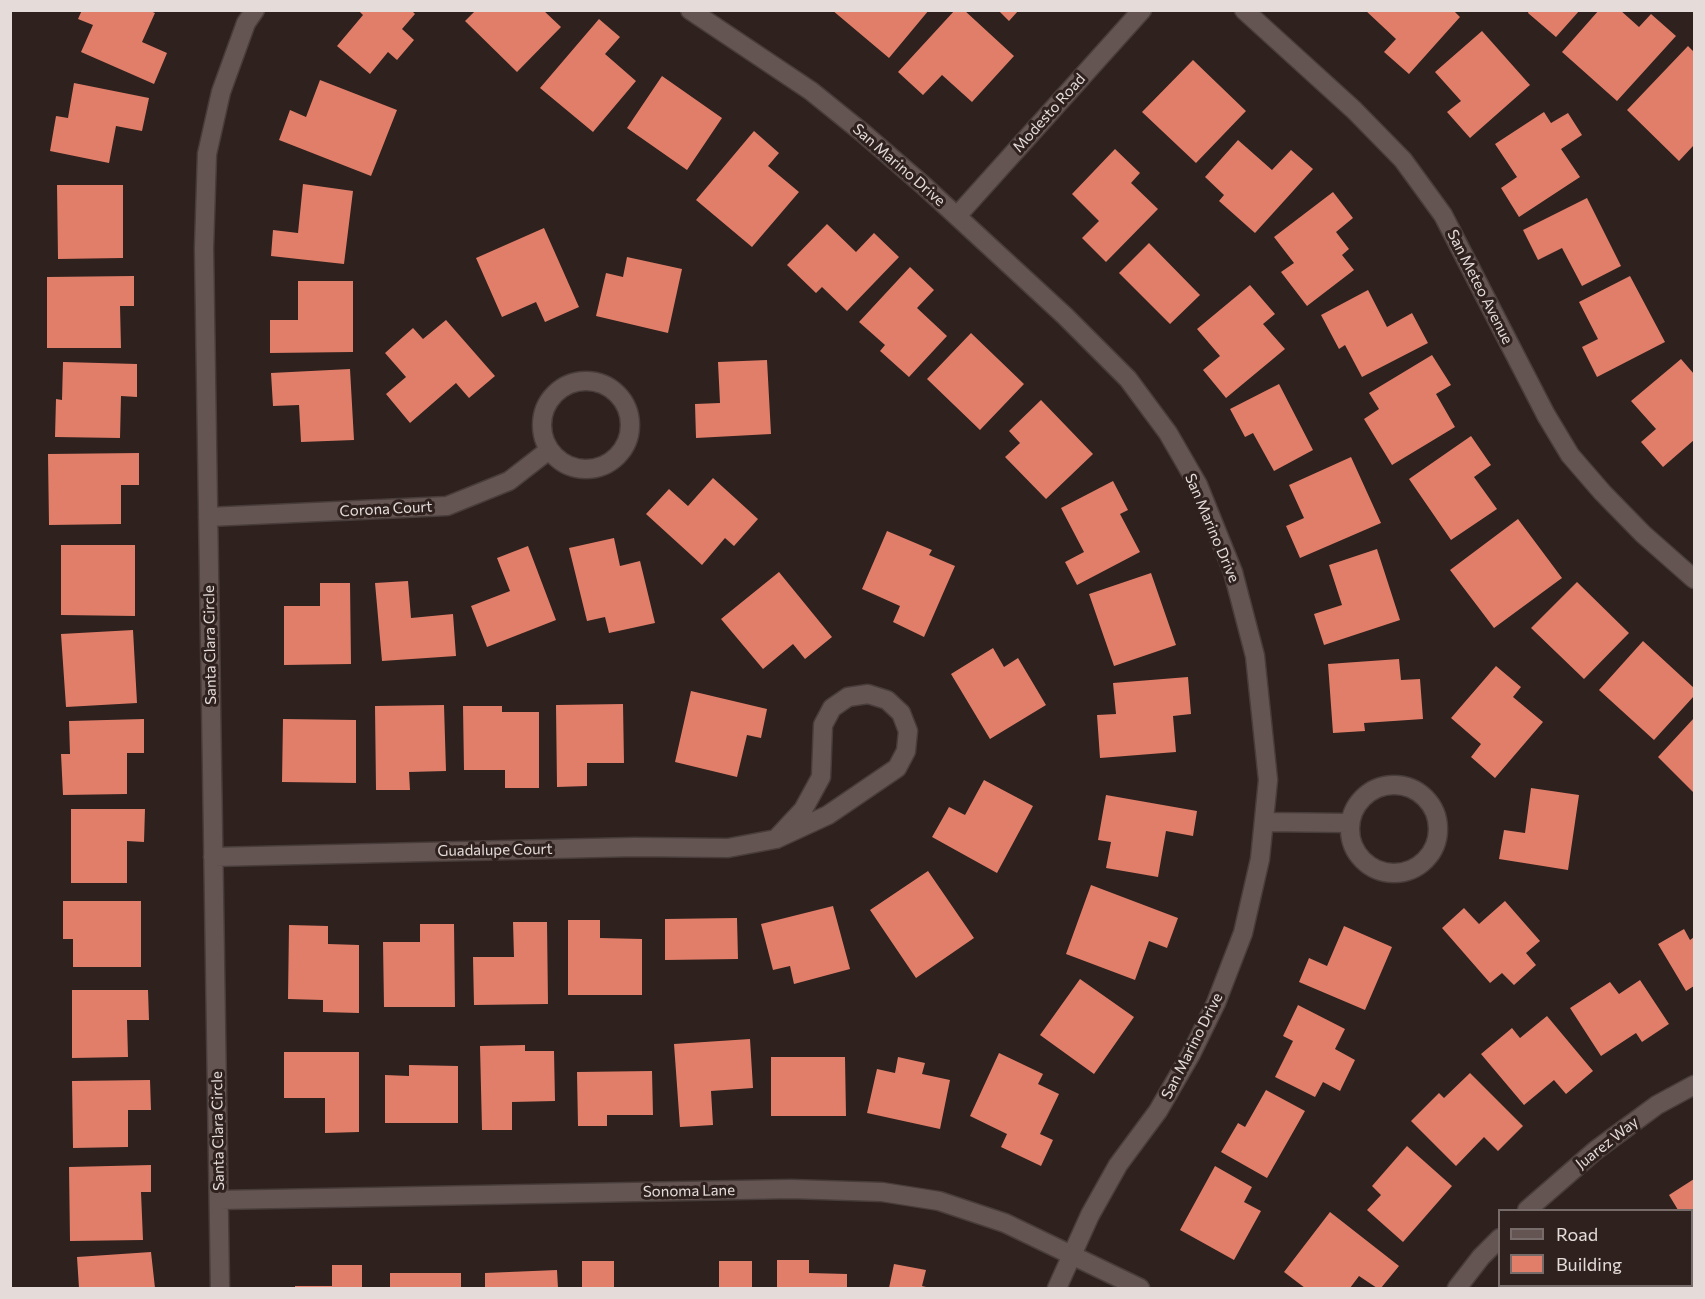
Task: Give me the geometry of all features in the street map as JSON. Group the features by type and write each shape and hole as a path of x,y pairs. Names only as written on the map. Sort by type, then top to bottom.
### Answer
{"street":[{"name":"Santa Clara Circle","path":"220,1288 204,248 207,154 221,92 246,23 255,10"},
{"name":"San Marino Drive","path":"690,10 811,91 872,140 1065,316 1128,379 1168,433 1198,485 1233,572 1255,656 1268,780 1260,859 1243,933 1216,1003 1191,1054 1158,1111 1118,1166 1090,1215 1057,1288"},
{"name":"Modesto Road","path":"957,216 1142,10"},
{"name":"San Meteo Avenue","path":"1244,10 1354,110 1403,160 1443,214 1541,405 1570,455 1643,534 1695,579"},
{"path":"587,381 601,384 622,400 628,415 630,430 625,445 616,457 604,465 589,469 574,468 560,461 549,450 544,437 543,417 551,398 561,389 573,383 587,381"},
{"name":"Corona Court","path":"208,517 447,506 508,481 549,450"},
{"name":"Guadalupe Court","path":"213,857 624,847 728,848 776,839 828,815 897,768 906,751 908,731 901,713 886,700 868,694 848,697 832,708 823,725 821,777 803,810 776,839"},
{"path":"1385,786 1399,786 1413,789 1424,797 1437,821 1438,834 1433,849 1424,861 1411,869 1396,873 1381,871 1367,864 1357,852 1351,838 1350,823 1354,810 1373,790 1385,786"},
{"path":"1264,822 1350,823"},
{"name":"Juarez Way","path":"1528,1209 1596,1150 1657,1105 1695,1085"},
{"name":"Sonoma Lane","path":"219,1200 791,1189 882,1192 939,1201 1005,1223 1140,1288"},
{"path":"1457,1288 1481,1257 1498,1240"}],"building":[{"path":"82,10 148,10 155,13 142,42 167,53 154,84 81,52 93,25 78,19"},
{"path":"358,10 411,10 415,14 402,29 414,40 397,60 388,52 370,74 337,46 363,15"},
{"path":"476,10 543,10 561,27 517,72 465,21"},
{"path":"832,10 929,10 889,58"},
{"path":"955,10 964,10 1014,56 972,102 942,75 923,95 898,72"},
{"path":"998,10 1019,10 1009,21"},
{"path":"1365,10 1453,10 1460,17 1409,74 1384,52 1396,39"},
{"path":"1529,10 1580,10 1556,37 1528,13"},
{"path":"1599,10 1620,10 1639,27 1651,14 1676,36 1617,101 1562,52"},
{"path":"599,19 620,37 605,54 636,81 593,132 540,88"},
{"path":"1482,31 1530,85 1470,138 1447,112 1461,101 1435,72"},
{"path":"1688,46 1694,52 1694,145 1679,161 1627,110"},
{"path":"1193,60 1246,111 1196,163 1142,112"},
{"path":"662,76 722,118 687,170 627,128"},
{"path":"320,80 397,110 371,176 279,140 290,110 306,117"},
{"path":"74,83 149,98 142,131 116,126 109,163 50,151 56,116 68,118"},
{"path":"1544,112 1551,123 1568,113 1582,135 1561,149 1580,177 1519,217 1501,188 1517,177 1495,144"},
{"path":"754,131 779,153 768,166 799,192 752,247 696,200"},
{"path":"1238,140 1272,170 1291,150 1313,169 1255,233 1219,201 1224,195 1205,177"},
{"path":"1115,149 1140,173 1131,183 1158,209 1106,262 1082,238 1099,221 1072,194"},
{"path":"303,184 353,191 344,264 271,256 273,230 298,233"},
{"path":"57,185 123,185 123,258 58,259"},
{"path":"1333,192 1353,218 1336,232 1349,249 1342,255 1354,270 1307,306 1281,272 1294,263 1274,237"},
{"path":"1587,198 1621,266 1582,286 1562,248 1538,260 1523,230"},
{"path":"827,224 856,252 874,233 899,257 847,311 822,287 816,293 787,265"},
{"path":"544,228 579,307 545,322 536,302 502,317 476,258"},
{"path":"1149,243 1200,295 1170,324 1119,273"},
{"path":"627,257 682,269 668,333 596,316 606,273 623,277"},
{"path":"910,267 934,290 917,308 947,336 909,377 880,351 885,345 859,322"},
{"path":"134,276 134,306 120,306 121,348 47,348 47,277"},
{"path":"1630,276 1665,342 1597,377 1582,347 1598,339 1579,302"},
{"path":"298,281 353,281 353,352 270,353 270,320 298,320"},
{"path":"1250,285 1275,314 1263,324 1285,349 1226,398 1203,370 1220,356 1197,329"},
{"path":"1368,290 1387,327 1412,313 1428,343 1362,377 1345,345 1339,349 1321,315"},
{"path":"446,320 495,376 469,398 456,383 410,423 386,394 406,377 385,353 413,328 423,339"},
{"path":"971,333 1024,384 980,430 927,379"},
{"path":"1432,355 1451,385 1436,394 1455,427 1392,465 1364,419 1379,409 1369,393"},
{"path":"1681,359 1694,374 1694,440 1663,467 1641,442 1656,429 1631,401"},
{"path":"767,360 771,434 696,438 695,404 720,403 718,362"},
{"path":"63,362 137,364 137,397 121,396 120,438 55,437 56,399 62,400"},
{"path":"350,369 354,440 301,442 299,405 273,406 271,373"},
{"path":"1279,384 1313,450 1274,471 1253,433 1245,437 1230,409"},
{"path":"1041,400 1093,454 1046,499 1005,457 1020,443 1009,431"},
{"path":"1471,436 1491,465 1474,477 1497,509 1451,540 1409,479"},
{"path":"139,453 139,485 121,485 121,524 49,525 48,454"},
{"path":"1351,457 1381,523 1300,558 1286,526 1304,518 1289,485"},
{"path":"713,478 758,519 734,546 725,538 702,565 646,514 669,489 688,506"},
{"path":"1113,481 1128,510 1120,514 1140,552 1077,585 1065,562 1084,552 1061,508"},
{"path":"1518,519 1562,578 1494,628 1450,570"},
{"path":"887,531 932,550 929,555 955,566 924,637 893,622 900,606 862,589"},
{"path":"614,538 620,566 640,561 655,623 609,633 605,617 587,621 569,548"},
{"path":"61,545 135,545 135,616 61,615"},
{"path":"528,546 556,620 487,647 471,606 510,591 497,558"},
{"path":"1377,549 1400,620 1324,645 1314,614 1342,605 1329,565"},
{"path":"779,572 832,637 805,659 793,644 763,669 721,619"},
{"path":"1151,573 1176,645 1114,666 1089,594"},
{"path":"408,581 411,618 453,614 456,656 382,661 375,583"},
{"path":"1577,582 1629,633 1584,679 1531,628"},
{"path":"320,583 350,583 351,664 284,665 284,606 320,606"},
{"path":"133,630 137,703 66,707 61,634"},
{"path":"1643,641 1694,688 1694,696 1654,740 1599,690"},
{"path":"993,648 1004,667 1018,658 1046,705 990,739 951,674"},
{"path":"1399,659 1401,680 1420,679 1423,719 1364,723 1365,731 1333,733 1328,664"},
{"path":"1496,666 1521,687 1513,697 1543,722 1495,778 1471,757 1481,744 1451,718"},
{"path":"1188,677 1191,714 1173,716 1176,752 1100,758 1097,715 1116,714 1113,683"},
{"path":"691,691 767,709 761,738 747,735 737,777 675,762"},
{"path":"623,704 624,763 587,763 587,786 557,787 556,705"},
{"path":"444,705 446,771 409,772 410,790 376,790 375,706"},
{"path":"463,706 502,706 502,712 539,712 539,788 505,788 505,770 464,770"},
{"path":"1694,718 1694,793 1658,757"},
{"path":"144,719 144,753 127,753 127,794 63,795 61,754 70,754 69,721"},
{"path":"283,719 356,720 356,783 282,782"},
{"path":"984,780 1033,806 997,873 932,837 949,807 965,815"},
{"path":"1531,788 1579,795 1568,870 1499,859 1504,830 1525,833"},
{"path":"1106,795 1197,811 1193,836 1166,831 1158,877 1106,868 1111,842 1098,840"},
{"path":"71,809 145,809 144,842 127,841 127,883 71,883"},
{"path":"928,871 974,938 916,978 870,910"},
{"path":"1091,885 1178,918 1167,948 1149,941 1135,980 1066,954"},
{"path":"63,901 141,901 141,967 73,967 73,939 63,939"},
{"path":"1505,901 1540,941 1526,953 1536,965 1514,985 1502,973 1490,983 1442,928 1464,908 1479,924"},
{"path":"833,906 850,969 794,984 790,966 773,970 761,924"},
{"path":"737,918 738,959 665,960 665,919"},
{"path":"568,920 600,920 600,938 642,939 642,995 568,995"},
{"path":"513,922 547,922 548,1004 474,1005 473,957 514,957"},
{"path":"420,924 454,924 455,1007 384,1007 383,942 420,942"},
{"path":"289,925 328,926 328,944 359,945 359,1013 323,1012 323,1000 288,999"},
{"path":"1344,926 1392,947 1365,1010 1299,982 1309,958 1327,966"},
{"path":"1684,929 1690,940 1694,937 1694,986 1686,991 1658,944"},
{"path":"1080,979 1134,1017 1094,1074 1040,1035"},
{"path":"1640,980 1669,1024 1642,1042 1636,1033 1601,1056 1570,1008 1610,982 1619,994"},
{"path":"72,990 148,990 149,1020 127,1020 128,1057 72,1058"},
{"path":"1298,1005 1345,1029 1335,1049 1355,1060 1340,1091 1323,1082 1315,1097 1275,1077 1293,1041 1283,1036"},
{"path":"1547,1016 1593,1071 1566,1094 1554,1080 1524,1105 1481,1054 1512,1028 1520,1038"},
{"path":"750,1039 753,1088 711,1091 713,1125 680,1127 674,1044"},
{"path":"525,1045 525,1051 554,1051 555,1101 512,1102 512,1130 482,1130 480,1046"},
{"path":"284,1052 359,1052 359,1132 325,1133 325,1098 284,1098"},
{"path":"999,1053 1043,1074 1038,1084 1059,1094 1040,1134 1053,1140 1041,1166 1001,1147 1007,1134 970,1116"},
{"path":"771,1057 845,1057 846,1116 771,1116"},
{"path":"898,1057 925,1063 922,1074 950,1080 940,1129 867,1113 877,1069 895,1073"},
{"path":"409,1065 458,1066 458,1123 385,1123 385,1075 409,1076"},
{"path":"652,1071 653,1115 607,1115 607,1126 578,1126 577,1072"},
{"path":"1470,1073 1523,1126 1498,1151 1484,1137 1456,1166 1411,1121 1439,1093 1444,1098"},
{"path":"150,1080 151,1110 128,1110 128,1147 73,1148 72,1081"},
{"path":"1266,1090 1305,1111 1267,1178 1221,1152 1238,1123 1245,1127"},
{"path":"1407,1146 1452,1186 1403,1242 1367,1210 1381,1195 1372,1186"},
{"path":"151,1165 151,1192 141,1192 143,1240 70,1241 69,1167"},
{"path":"1215,1166 1252,1187 1244,1202 1261,1211 1234,1260 1180,1230"},
{"path":"1694,1179 1694,1236 1693,1209 1677,1209 1669,1195"},
{"path":"1330,1212 1399,1266 1381,1288 1377,1288 1359,1276 1350,1288 1305,1288 1284,1272"},
{"path":"151,1252 155,1288 79,1288 77,1257"},
{"path":"777,1260 809,1260 809,1273 847,1274 847,1288 777,1288"},
{"path":"582,1261 614,1261 614,1288 582,1288"},
{"path":"719,1261 752,1261 752,1288 719,1288"},
{"path":"894,1264 926,1270 922,1286 930,1288 889,1288"},
{"path":"332,1265 362,1265 362,1288 295,1288 295,1286 332,1286"},
{"path":"557,1270 558,1288 485,1288 485,1273"},
{"path":"390,1273 461,1273 461,1288 390,1288"}]}
